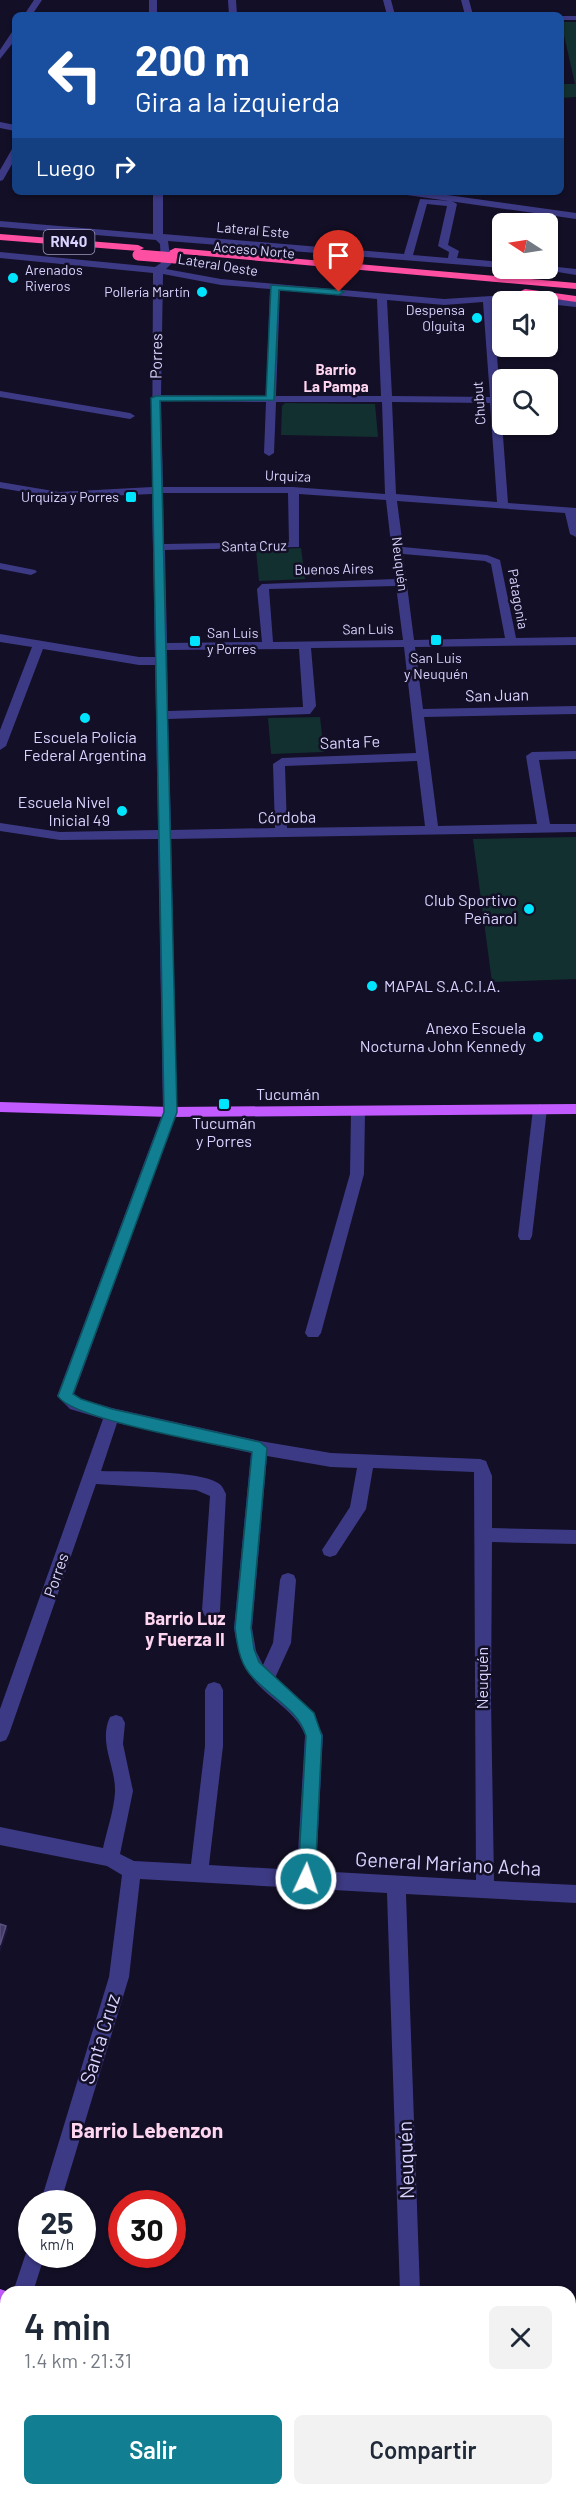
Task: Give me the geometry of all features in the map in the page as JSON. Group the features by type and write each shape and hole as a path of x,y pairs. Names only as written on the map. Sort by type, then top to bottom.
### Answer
{"highway":[{"name":"Acceso Norte","path":"0,235 138,251"},
{"name":"Acceso Norte","path":"0,244 138,251 576,284"},
{"name":"Acceso Norte","path":"175,254 576,293"},
{"path":"460,283 576,299"}],"main road":[{"name":"Tucumán","path":"0,1107 171,1112 576,1109"}],"street":[{"path":"0,56 12,38"},
{"path":"0,178 12,156"},
{"name":"Porres","path":"158,195 158,236 165,243 166,264 158,269"},
{"path":"446,195 514,202 545,211 576,216"},
{"path":"408,257 423,201 452,204 443,246 454,250 452,261"},
{"name":"Lateral Este","path":"0,224 492,264"},
{"name":"Porres","path":"158,236 148,242 148,262 158,269"},
{"name":"Lateral Oeste","path":"0,255 158,269 213,281 274,287 454,302 511,298 576,304"},
{"name":"Porres","path":"0,1734 112,1415 76,1404 65,1396 171,1112 160,661 156,398 158,269"},
{"path":"558,270 576,272"},
{"path":"269,453 274,287"},
{"name":"Neuquén","path":"382,296 391,498 432,830"},
{"name":"Chubut","path":"488,299 492,380"},
{"path":"0,394 130,416"},
{"path":"156,398 492,400"},
{"name":"Chubut","path":"496,435 503,505"},
{"name":"Urquiza","path":"0,485 59,495 158,490 292,490 573,510"},
{"name":"Santa Cruz","path":"159,547 295,545 292,490"},
{"path":"573,510 576,534"},
{"name":"Patagonia","path":"399,550 487,558 496,562 511,642"},
{"path":"0,566 31,572"},
{"name":"Buenos Aires","path":"268,646 263,589 266,586 403,582"},
{"path":"0,638 139,661 160,661"},
{"name":"San Luis","path":"160,647 576,641"},
{"path":"0,745 39,645"},
{"path":"161,715 306,711 310,706 305,645"},
{"name":"San Juan","path":"418,713 576,710"},
{"path":"544,828 532,756 576,755"},
{"name":"Santa Fe","path":"281,833 279,764 286,760 422,757"},
{"name":"Córdoba","path":"0,827 44,835 576,828"},
{"path":"525,1236 540,1109"},
{"path":"313,1333 357,1174 358,1112"},
{"path":"112,1415 260,1448 331,1460 366,1461 358,1509 330,1550"},
{"path":"260,1448 243,1628 246,1650 254,1667 309,1719 314,1736 306,1879"},
{"name":"Neuquén","path":"366,1461 480,1466 484,1476 482,1700 485,1890"},
{"path":"91,1477 196,1483 213,1488 218,1494 211,1611"},
{"path":"484,1535 576,1537"},
{"path":"266,1679 282,1643 288,1580"},
{"path":"199,1873 214,1746 214,1690"},
{"path":"110,1858 124,1791 114,1744 116,1723"},
{"name":"General Mariano Acha","path":"0,1836 110,1858 132,1870 576,1894"},
{"name":"Santa Cruz","path":"54,2190 119,1977 132,1870"},
{"name":"Neuquén","path":"396,1883 411,2286"},
{"path":"25,2286 31,2268"}],"green space":[{"path":"564,22 576,22 576,97 564,98 564,84 575,84 564,35"},
{"path":"285,403 375,404 378,437 281,435 282,406"},
{"path":"301,548 305,579 259,581 256,550"},
{"path":"320,717 324,752 271,754 268,718"},
{"name":"Club Sportivo Peñarol","path":"576,837 576,979 492,982 473,839"}],"building":[{"path":"0,1924 6,1926 0,1945"}],"place":[{"name":"Arenados Riveros","path":"13,278"},
{"name":"Pollería Martín","path":"202,292"},
{"name":"Despensa Olguita","path":"477,318"},
{"name":"Urquiza y Porres","path":"131,497"},
{"name":"San Luis y Neuquén","path":"436,640"},
{"name":"San Luis y Porres","path":"195,641"},
{"name":"Escuela Policía Federal Argentina","path":"85,718"},
{"name":"Escuela Nivel Inicial 49","path":"122,811"},
{"name":"Club Sportivo Peñarol","path":"529,909"},
{"name":"MAPAL S.A.C.I.A.","path":"372,986"},
{"name":"Anexo Escuela Nocturna John Kennedy","path":"538,1037"},
{"name":"Tucumán y Porres","path":"224,1104"}],"district":[{"name":"Barrio La Pampa","path":"336,378"},
{"name":"Barrio Luz y Fuerza II","path":"185,1629"},
{"name":"Barrio Lebenzon","path":"147,2131"}],"route":[{"path":"306,1879 314,1736 309,1719 254,1667 246,1650 243,1628 260,1448 112,1415 76,1404 65,1396 171,1112 163,834 156,398 270,398 274,287 339,292"}]}
